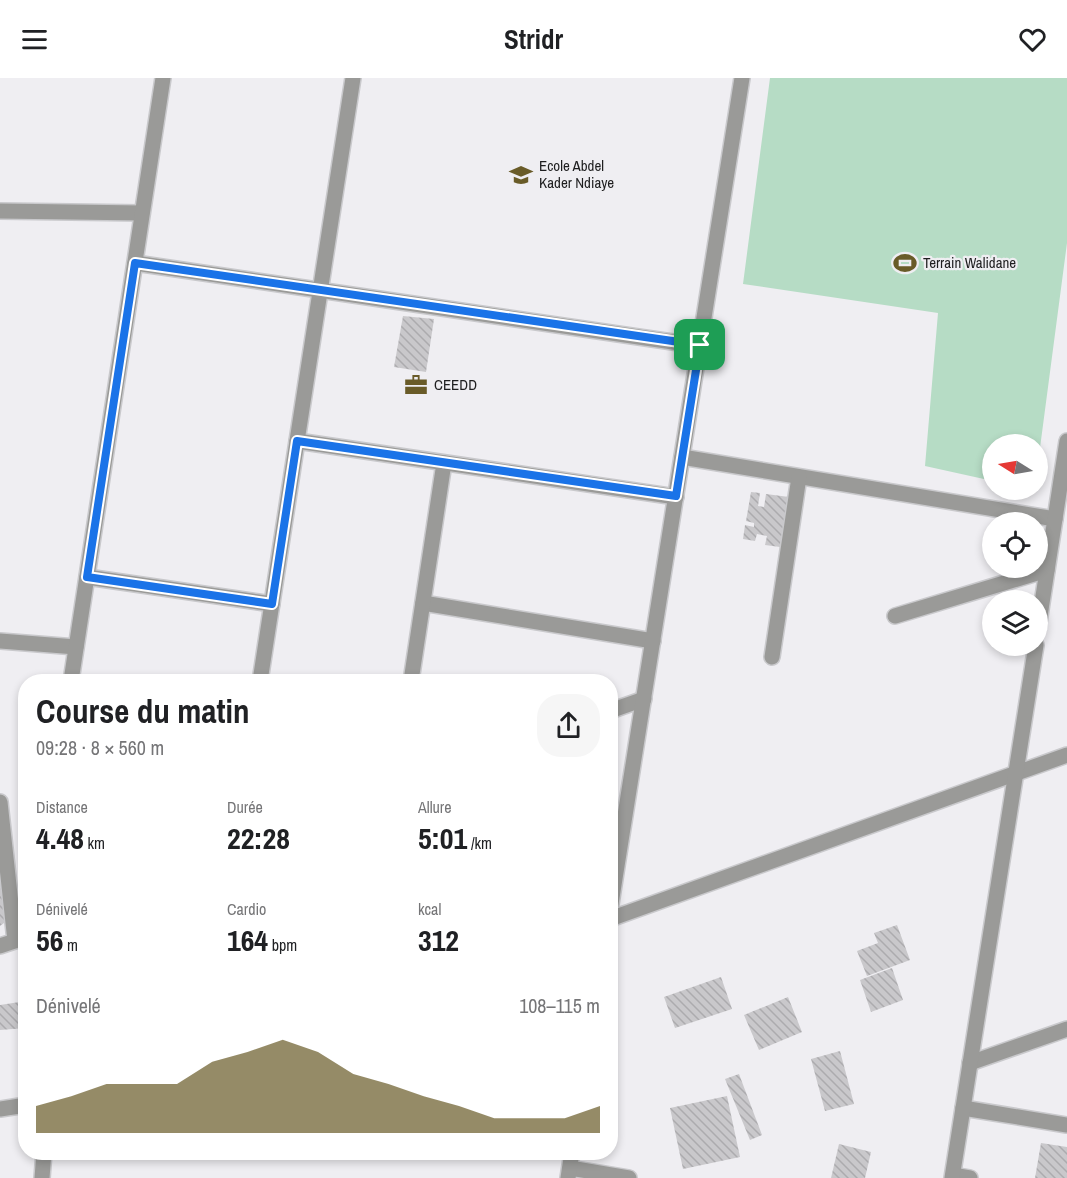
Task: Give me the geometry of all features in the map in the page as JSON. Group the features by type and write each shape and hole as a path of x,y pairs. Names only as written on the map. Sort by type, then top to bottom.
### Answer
{"street":[{"path":"72,674 163,78"},
{"path":"261,674 353,78"},
{"path":"618,860 742,78"},
{"path":"0,211 142,213"},
{"path":"135,263 700,345"},
{"path":"297,441 676,496"},
{"path":"1048,564 1065,469 1067,441"},
{"path":"682,457 1055,519"},
{"path":"412,674 444,463"},
{"path":"772,657 799,477"},
{"path":"87,577 272,604"},
{"path":"895,616 1021,578"},
{"path":"423,603 653,641"},
{"path":"0,641 76,647"},
{"path":"970,1178 953,1176 1034,656"},
{"path":"618,708 644,699"},
{"path":"618,916 1067,755"},
{"path":"0,802 15,941 0,946"},
{"path":"970,1063 1067,1029"},
{"path":"0,1109 18,1107"},
{"path":"963,1107 1067,1125"},
{"path":"42,1178 43,1160"},
{"path":"569,1173 629,1178"}],"green space":[{"name":"Terrain Walidane","path":"770,78 1067,78 1067,243 1042,434 982,434 982,479 925,466 938,313 743,284"}],"building":[{"path":"403,316 434,319 426,372 394,367"},
{"path":"751,492 760,493 758,506 764,507 766,494 789,497 780,547 765,545 767,536 757,534 755,541 743,539 745,525 754,527 754,523 746,521"},
{"path":"0,886 8,920 0,926"},
{"path":"897,925 910,960 867,976 857,951 878,943 874,933"},
{"path":"892,968 903,1000 871,1012 860,980"},
{"path":"721,977 732,1009 675,1028 664,997"},
{"path":"788,997 802,1032 759,1050 744,1015"},
{"path":"18,1002 18,1029 0,1030 0,1005"},
{"path":"840,1051 854,1104 825,1111 811,1059"},
{"path":"739,1074 762,1135 750,1140 725,1079"},
{"path":"727,1096 740,1157 683,1169 670,1108"},
{"path":"1041,1143 1067,1147 1067,1178 1035,1178"},
{"path":"839,1144 871,1152 865,1178 831,1178"}],"place":[{"name":"Ecole Abdel Kader Ndiaye","path":"521,175"},
{"name":"Terrain Walidane","path":"905,263"},
{"name":"CEEDD","path":"416,385"}],"route":[{"path":"135,263 700,345 676,496 297,441 272,604 87,577 135,263"}]}
